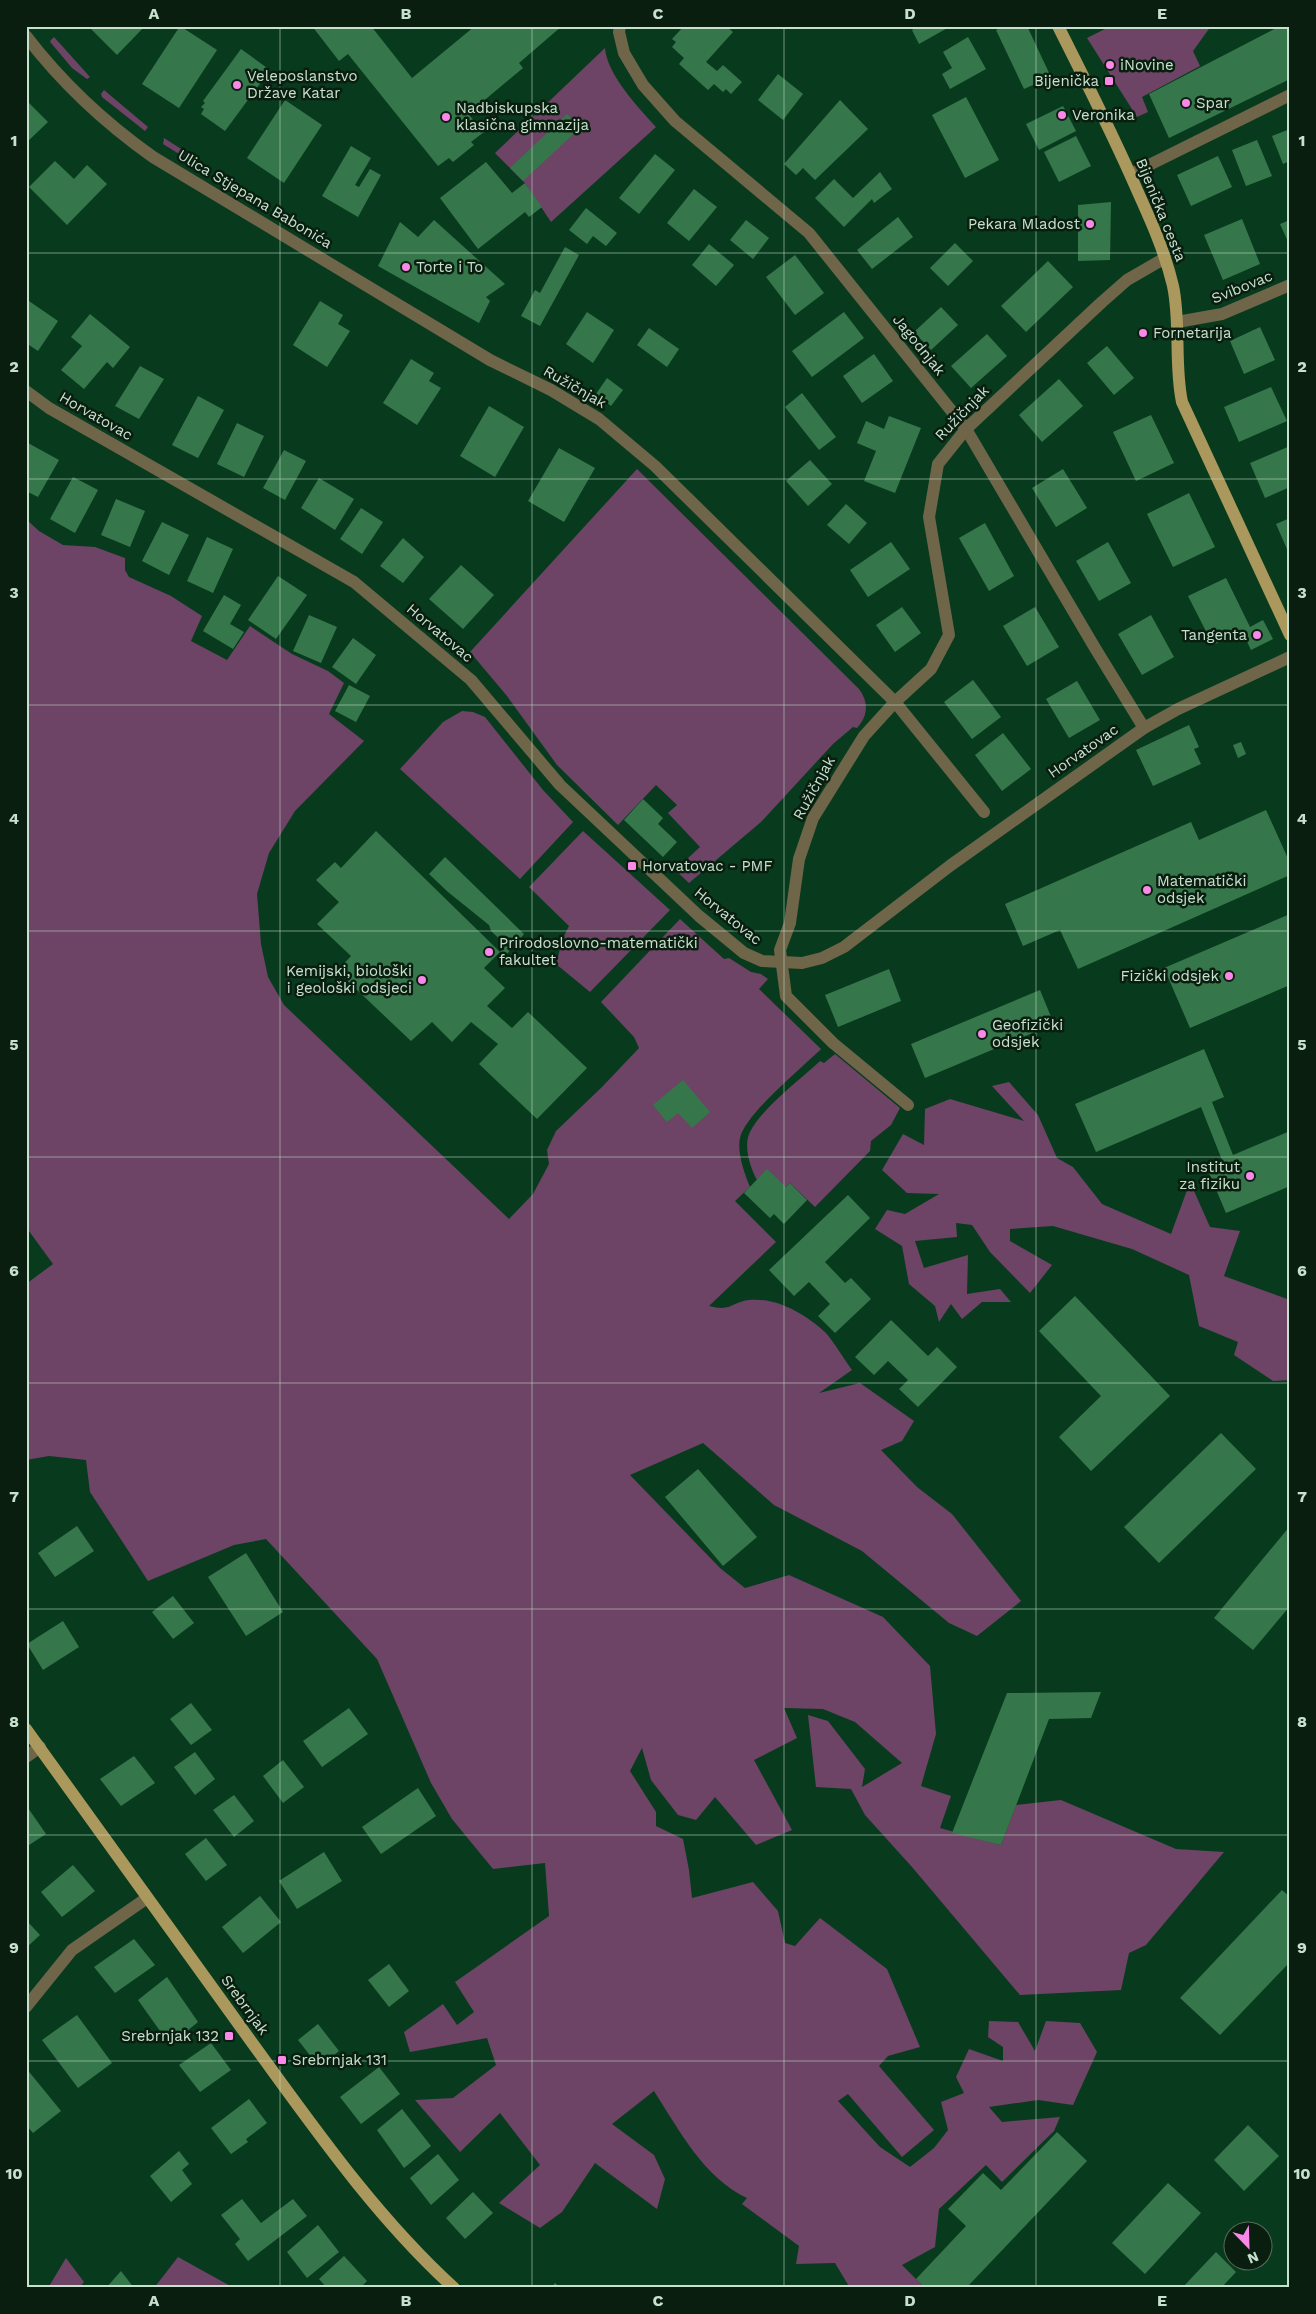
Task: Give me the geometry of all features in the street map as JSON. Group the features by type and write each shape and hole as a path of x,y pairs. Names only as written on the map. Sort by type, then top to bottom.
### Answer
{"main road":[{"name":"Bijenička cesta","path":"1058,26 1130,174 1165,258 1173,286 1177,322 1177,360 1182,402 1290,635"},
{"name":"Srebrnjak","path":"26,1729 147,1898 358,2184 397,2231 454,2288"}],"street":[{"name":"Jagodnjak","path":"620,26 619,32 624,53 643,85 675,121 809,233 966,429 1094,648 1144,728"},
{"name":"Ulica Stjepana Babonića","path":"26,36 56,73 125,137 168,166 490,360"},
{"path":"1130,174 1290,95"},
{"name":"Ružičnjak","path":"780,963 780,950 790,923 799,859 813,818 864,736 895,702 931,669 949,634 929,517 938,464 966,429 1113,291 1140,272 1165,258"},
{"name":"Svibovac","path":"1177,322 1222,314 1290,285"},
{"name":"Ružičnjak","path":"490,360 590,413 640,453 895,702 984,812"},
{"name":"Horvatovac","path":"26,391 49,408 354,582 471,680 560,785 699,916 744,953 762,961 802,963 822,958 844,947 951,865 1144,728 1178,709 1290,657"},
{"path":"780,963 786,996 792,1004 833,1043 908,1106"},
{"path":"26,1757 40,1747"},
{"path":"26,2007 72,1950 147,1898"}],"shaded area":[{"path":"1111,26 1211,26 1193,51 1200,66 1142,97 1148,112 1137,117 1087,38"},
{"path":"54,37 90,77 87,79 72,68 51,43 50,41"},
{"path":"605,48 611,69 618,80 633,101 656,127 551,222 525,183 495,153"},
{"path":"104,90 148,127 145,131 102,97 101,94"},
{"path":"164,138 200,161 197,165 163,144"},
{"path":"216,172 266,202 264,205 215,176"},
{"path":"283,212 332,242 331,246 283,217"},
{"path":"637,469 859,689 866,704 865,714 857,728 853,727 833,744 761,822 689,883 675,870 700,847 668,813 677,805 656,785 618,825 557,765 507,696 470,652"},
{"path":"26,519 39,531 63,545 95,547 125,558 125,570 129,577 171,596 202,616 191,641 227,660 250,626 292,654 328,671 344,683 329,714 364,741 295,811 269,853 257,894 261,944 268,977 284,1005 509,1219 533,1194 549,1164 547,1150 556,1131 639,1048 634,1037 601,1002 680,919 724,959 729,958 751,972 761,974 768,979 759,989 821,1049 763,1104 744,1128 740,1138 739,1150 743,1169 750,1187 735,1201 776,1242 709,1306 722,1308 749,1300 770,1301 800,1313 825,1332 852,1370 819,1393 860,1383 914,1421 902,1441 881,1450 917,1487 952,1514 1021,1601 977,1636 949,1623 862,1551 774,1505 703,1443 630,1475 720,1568 745,1588 789,1575 883,1617 930,1666 936,1734 921,1786 951,1796 940,1828 1001,1845 1016,1805 1061,1800 1176,1849 1224,1852 1146,1945 1129,1953 1121,1990 1020,1995 912,1867 865,1815 851,1789 816,1787 808,1715 828,1721 865,1769 862,1787 902,1763 855,1722 823,1709 784,1708 797,1738 754,1760 792,1830 756,1845 715,1797 696,1820 678,1815 651,1780 642,1748 630,1771 656,1812 656,1826 683,1839 692,1898 753,1882 778,1911 785,1943 795,1946 820,1918 887,1969 920,2047 888,2056 879,2066 934,2130 902,2157 848,2094 838,2101 880,2147 910,2167 934,2148 948,2130 941,2102 964,2093 956,2077 969,2049 1003,2061 1003,2047 988,2037 989,2021 1018,2022 1035,2051 1046,2021 1080,2023 1097,2052 1073,2105 1038,2100 989,2107 1002,2122 1060,2117 1054,2131 1002,2182 986,2165 939,2209 935,2247 902,2265 925,2288 850,2288 835,2263 796,2264 799,2246 742,2204 747,2198 732,2189 705,2166 683,2137 654,2091 612,2124 654,2155 665,2179 657,2209 595,2163 562,2212 540,2228 499,2203 540,2165 500,2113 460,2152 415,2100 453,2098 496,2065 487,2038 410,2052 404,2032 443,2004 457,2025 474,2012 455,1982 549,1916 545,1863 493,1869 452,1819 431,1783 377,1659 266,1539 234,1545 148,1581 90,1492 86,1460 49,1456 26,1460 26,1284 53,1264 26,1227"},
{"path":"462,711 473,712 485,717 543,790 573,822 520,879 400,769 443,722"},
{"path":"583,831 670,910 590,992 556,964 563,938 569,926 529,887"},
{"path":"835,1054 900,1108 891,1125 871,1141 870,1151 815,1207 790,1183 786,1187 757,1180 750,1163 747,1144 755,1123 772,1104 820,1061 824,1063"},
{"path":"1009,1082 1038,1115 1057,1158 1073,1167 1102,1204 1171,1234 1190,1182 1210,1227 1240,1231 1224,1276 1290,1300 1290,1380 1273,1381 1234,1355 1238,1342 1199,1326 1189,1275 1132,1249 1053,1226 1010,1229 1010,1241 1052,1265 1030,1293 990,1252 972,1225 956,1223 957,1237 915,1241 924,1268 968,1255 967,1294 1000,1289 1011,1302 982,1302 962,1319 951,1304 939,1322 935,1306 909,1284 902,1246 875,1229 887,1210 905,1214 939,1194 907,1193 882,1170 903,1134 924,1145 925,1109 950,1099 1024,1121 992,1086"},
{"path":"178,2257 234,2288 154,2288"},
{"path":"66,2258 84,2282 79,2288 48,2288"}],"building":[{"path":"88,26 127,27 145,26 117,55"},
{"path":"180,26 217,50 179,108 142,84"},
{"path":"312,26 371,26 412,78 475,26 562,26 519,63 523,68 468,114 484,132 471,142 474,145 453,162 449,158 438,166 348,54 339,61"},
{"path":"684,26 726,26 733,32 706,62 717,71 723,65 742,82 731,94 726,89 723,92 714,84 708,90 679,64 684,58 672,47 676,42 672,39"},
{"path":"919,26 951,26 919,44 912,30"},
{"path":"1005,26 1027,26 1051,77 1024,89 996,30"},
{"path":"1280,26 1290,26 1290,79 1169,138 1149,94"},
{"path":"968,37 986,69 950,89 942,74 952,68 943,52"},
{"name":"Veleposlanstvo Države Katar","path":"241,49 270,70 225,131 201,114 204,109 201,107 205,103 203,101"},
{"path":"778,74 803,94 783,120 758,100"},
{"path":"966,97 999,160 965,178 932,115"},
{"path":"26,100 48,122 26,143"},
{"path":"285,100 322,125 284,183 247,158"},
{"path":"840,100 868,129 815,180 803,168 796,175 784,164"},
{"path":"1063,106 1076,131 1039,150 1026,124"},
{"path":"567,114 580,128 523,181 510,168"},
{"path":"1290,129 1290,161 1283,164 1272,136"},
{"path":"1076,136 1091,166 1059,182 1044,152"},
{"path":"1257,140 1272,176 1246,186 1232,150"},
{"path":"351,146 371,158 355,185 359,187 370,169 381,175 358,217 322,196"},
{"path":"655,154 675,170 639,214 619,198"},
{"path":"1218,156 1232,187 1191,206 1177,175"},
{"path":"55,161 74,179 87,165 107,184 67,225 29,187"},
{"path":"486,162 512,193 525,183 542,207 529,217 525,212 478,249 440,198"},
{"path":"880,172 892,189 874,203 872,199 844,227 815,198 834,179 853,198"},
{"path":"694,189 717,207 689,241 667,223"},
{"path":"1111,202 1110,260 1078,261 1078,205"},
{"path":"586,208 617,233 606,246 593,236 587,244 569,230"},
{"path":"898,217 913,237 872,269 857,250"},
{"path":"1242,219 1260,264 1223,280 1204,235"},
{"path":"434,220 505,284 486,297 490,301 479,323 378,266 400,222 418,237"},
{"path":"746,220 769,238 753,259 730,240"},
{"path":"1290,220 1290,246 1280,224"},
{"path":"955,243 973,261 948,286 930,268"},
{"path":"709,244 734,265 716,286 692,265"},
{"path":"565,247 579,255 540,326 521,316 535,290 540,293"},
{"path":"795,255 824,293 795,315 766,277"},
{"path":"1048,261 1073,287 1026,332 1001,306"},
{"path":"26,299 58,321 38,351 26,343"},
{"path":"320,301 343,315 338,324 350,331 327,367 293,345"},
{"path":"941,307 958,325 931,350 914,332"},
{"path":"587,312 614,330 593,363 566,344"},
{"path":"844,312 864,338 812,377 792,351"},
{"path":"90,314 130,347 113,368 107,362 84,389 61,370 82,346 71,337"},
{"path":"1260,327 1275,360 1244,374 1230,341"},
{"path":"649,328 679,349 667,367 637,345"},
{"path":"987,334 1007,356 971,388 951,366"},
{"path":"1107,346 1134,378 1114,395 1087,363"},
{"path":"874,354 893,381 862,403 843,376"},
{"path":"411,359 434,373 429,381 441,388 417,425 383,403"},
{"path":"140,366 164,379 139,419 115,406"},
{"path":"607,378 623,390 611,406 596,394"},
{"path":"1059,379 1083,406 1042,442 1019,415"},
{"path":"1271,387 1287,421 1239,442 1224,407"},
{"path":"802,393 836,437 819,450 785,407"},
{"path":"198,396 224,410 198,458 172,445"},
{"path":"489,406 524,427 495,477 460,456"},
{"path":"1151,415 1174,463 1136,481 1113,432"},
{"path":"889,416 921,428 895,493 864,481 876,451 857,443 866,421 884,429"},
{"path":"237,423 264,436 244,477 217,464"},
{"path":"28,443 59,460 38,497 26,491"},
{"path":"1290,446 1290,487 1265,498 1250,463"},
{"path":"559,448 595,468 564,522 528,501"},
{"path":"284,450 306,461 285,500 263,488"},
{"path":"810,460 832,484 808,506 786,481"},
{"path":"1063,469 1087,508 1056,527 1032,488"},
{"path":"73,477 98,490 75,533 50,519"},
{"path":"319,478 354,499 335,530 301,508"},
{"path":"1189,493 1215,547 1173,567 1147,514"},
{"path":"116,499 145,511 130,547 101,535"},
{"path":"846,504 867,523 849,544 827,525"},
{"path":"361,508 383,522 362,554 340,539"},
{"path":"1290,518 1290,556 1276,524"},
{"path":"162,522 189,535 169,575 142,561"},
{"path":"985,523 1014,576 989,591 959,538"},
{"path":"207,537 233,549 213,593 187,581"},
{"path":"403,538 424,557 403,583 380,566"},
{"path":"891,542 910,569 868,597 850,570"},
{"path":"1108,542 1131,583 1099,601 1076,561"},
{"path":"461,565 494,595 463,629 429,599"},
{"path":"278,576 307,595 276,639 248,620"},
{"path":"1226,578 1250,627 1263,620 1273,639 1251,650 1242,631 1213,645 1188,596"},
{"path":"224,595 241,605 230,624 244,632 233,649 203,631"},
{"path":"902,607 921,633 895,652 876,625"},
{"path":"1035,607 1059,647 1027,666 1003,626"},
{"path":"309,615 337,627 321,663 293,651"},
{"path":"1151,615 1174,657 1142,675 1118,634"},
{"path":"353,638 376,655 356,684 332,667"},
{"path":"973,680 1001,717 972,739 944,702"},
{"path":"1077,681 1100,720 1069,738 1046,699"},
{"path":"349,685 370,696 356,722 335,711"},
{"path":"1189,725 1199,747 1194,749 1201,764 1153,786 1136,750"},
{"path":"1003,733 1031,769 1002,791 975,755"},
{"path":"1241,742 1246,754 1238,758 1233,745"},
{"path":"643,799 663,818 658,824 677,842 663,857 624,820"},
{"name":"Matematički odsjek","path":"1266,810 1290,863 1290,875 1078,969 1060,930 1023,946 1005,904 1191,822 1199,840"},
{"name":"Kemijski, biološki i geološki odsjeci","path":"376,831 500,952 484,968 505,988 487,1006 512,1028 528,1012 587,1068 537,1119 479,1064 498,1044 471,1022 452,1042 432,1022 411,1041 337,971 351,956 317,924 339,902 316,880 335,862 341,868"},
{"path":"445,857 524,934 506,955 500,952 506,945 491,931 489,925 429,874"},
{"name":"Fizički odsjek","path":"1290,914 1290,985 1190,1028 1164,968"},
{"path":"889,969 901,1001 838,1027 825,995"},
{"name":"Geofizički odsjek","path":"1040,990 1054,1024 925,1078 911,1044"},
{"path":"1204,1049 1224,1097 1212,1102 1233,1155 1290,1131 1290,1186 1226,1213 1206,1166 1222,1160 1201,1107 1096,1152 1075,1104"},
{"path":"683,1080 710,1112 692,1128 678,1113 667,1122 653,1105"},
{"path":"767,1169 786,1187 790,1183 807,1200 784,1224 774,1214 770,1218 744,1193"},
{"path":"848,1195 870,1218 825,1262 845,1283 851,1278 871,1299 835,1333 818,1316 830,1304 809,1282 794,1296 769,1270"},
{"path":"1075,1296 1170,1396 1091,1471 1059,1437 1101,1396 1039,1331"},
{"path":"891,1320 928,1356 937,1347 957,1367 918,1407 899,1389 908,1380 888,1361 874,1375 855,1357"},
{"path":"1221,1433 1256,1469 1159,1563 1124,1527"},
{"path":"698,1469 757,1537 723,1566 665,1497"},
{"path":"77,1526 94,1551 55,1577 38,1553"},
{"path":"1290,1526 1290,1606 1253,1650 1214,1618"},
{"path":"246,1553 283,1612 246,1636 208,1577"},
{"path":"173,1596 194,1623 173,1639 152,1612"},
{"path":"63,1621 79,1647 43,1670 27,1644"},
{"path":"1101,1692 1091,1718 1049,1719 1001,1845 952,1833 1007,1693"},
{"path":"191,1703 212,1730 191,1745 170,1719"},
{"path":"349,1708 368,1734 322,1767 303,1741"},
{"path":"195,1752 215,1779 195,1795 174,1767"},
{"path":"134,1756 155,1783 121,1806 100,1779"},
{"path":"283,1760 304,1787 283,1803 263,1776"},
{"path":"418,1788 436,1816 381,1854 362,1827"},
{"path":"234,1795 254,1821 234,1837 213,1810"},
{"path":"26,1805 46,1834 26,1847"},
{"path":"206,1838 227,1865 206,1881 185,1854"},
{"path":"324,1852 342,1881 297,1909 279,1881"},
{"path":"73,1865 95,1891 62,1917 41,1892"},
{"path":"1282,1890 1290,1897 1290,1962 1220,2035 1180,1998"},
{"path":"260,1896 281,1922 243,1953 222,1927"},
{"path":"26,1920 40,1935 26,1948"},
{"path":"134,1939 155,1965 115,1993 94,1967"},
{"path":"389,1964 409,1991 389,2007 368,1980"},
{"path":"167,1977 198,2022 170,2045 138,2000"},
{"path":"77,2015 112,2063 78,2088 42,2040"},
{"path":"318,2024 339,2051 319,2067 298,2040"},
{"path":"211,2043 231,2070 200,2092 179,2065"},
{"path":"379,2067 400,2094 361,2124 340,2097"},
{"path":"26,2068 61,2111 33,2133 26,2125"},
{"path":"249,2099 267,2123 246,2139 248,2142 231,2154 211,2128"},
{"path":"402,2109 431,2146 404,2168 377,2130"},
{"path":"1248,2125 1279,2156 1244,2191 1214,2160"},
{"path":"1057,2132 1087,2161 969,2285 972,2288 925,2288 916,2279 966,2226 948,2209 983,2173 1001,2190"},
{"path":"179,2151 189,2164 182,2170 192,2184 171,2202 150,2176"},
{"path":"438,2154 459,2180 431,2205 410,2178"},
{"path":"1168,2183 1201,2213 1145,2274 1112,2243"},
{"path":"473,2192 493,2213 465,2239 446,2218"},
{"path":"242,2199 261,2223 293,2199 307,2216 248,2261 235,2244 240,2239 221,2215"},
{"path":"318,2225 339,2252 307,2278 287,2252"},
{"path":"1216,2252 1224,2260 1224,2272 1236,2272 1221,2288 1182,2288"},
{"path":"344,2256 367,2281 360,2288 327,2288 319,2279"},
{"path":"121,2271 134,2288 106,2288"},
{"path":"555,2283 561,2288 551,2288"}],"place":[{"name":"iNovine","path":"1110,65"},
{"name":"Bijenička","path":"1109,81"},
{"name":"Veleposlanstvo Države Katar","path":"237,85"},
{"name":"Spar","path":"1186,103"},
{"name":"Veronika","path":"1062,115"},
{"name":"Nadbiskupska klasična gimnazija","path":"446,117"},
{"name":"Pekara Mladost","path":"1090,224"},
{"name":"Torte i To","path":"406,267"},
{"name":"Fornetarija","path":"1143,333"},
{"name":"Tangenta","path":"1257,635"},
{"name":"Horvatovac - PMF","path":"632,866"},
{"name":"Matematički odsjek","path":"1147,890"},
{"name":"Prirodoslovno-matematički fakultet","path":"489,952"},
{"name":"Fizički odsjek","path":"1229,976"},
{"name":"Kemijski, biološki i geološki odsjeci","path":"422,980"},
{"name":"Geofizički odsjek","path":"982,1034"},
{"name":"Institut za fiziku","path":"1250,1176"},
{"name":"Srebrnjak 132","path":"229,2036"},
{"name":"Srebrnjak 131","path":"282,2060"}]}
